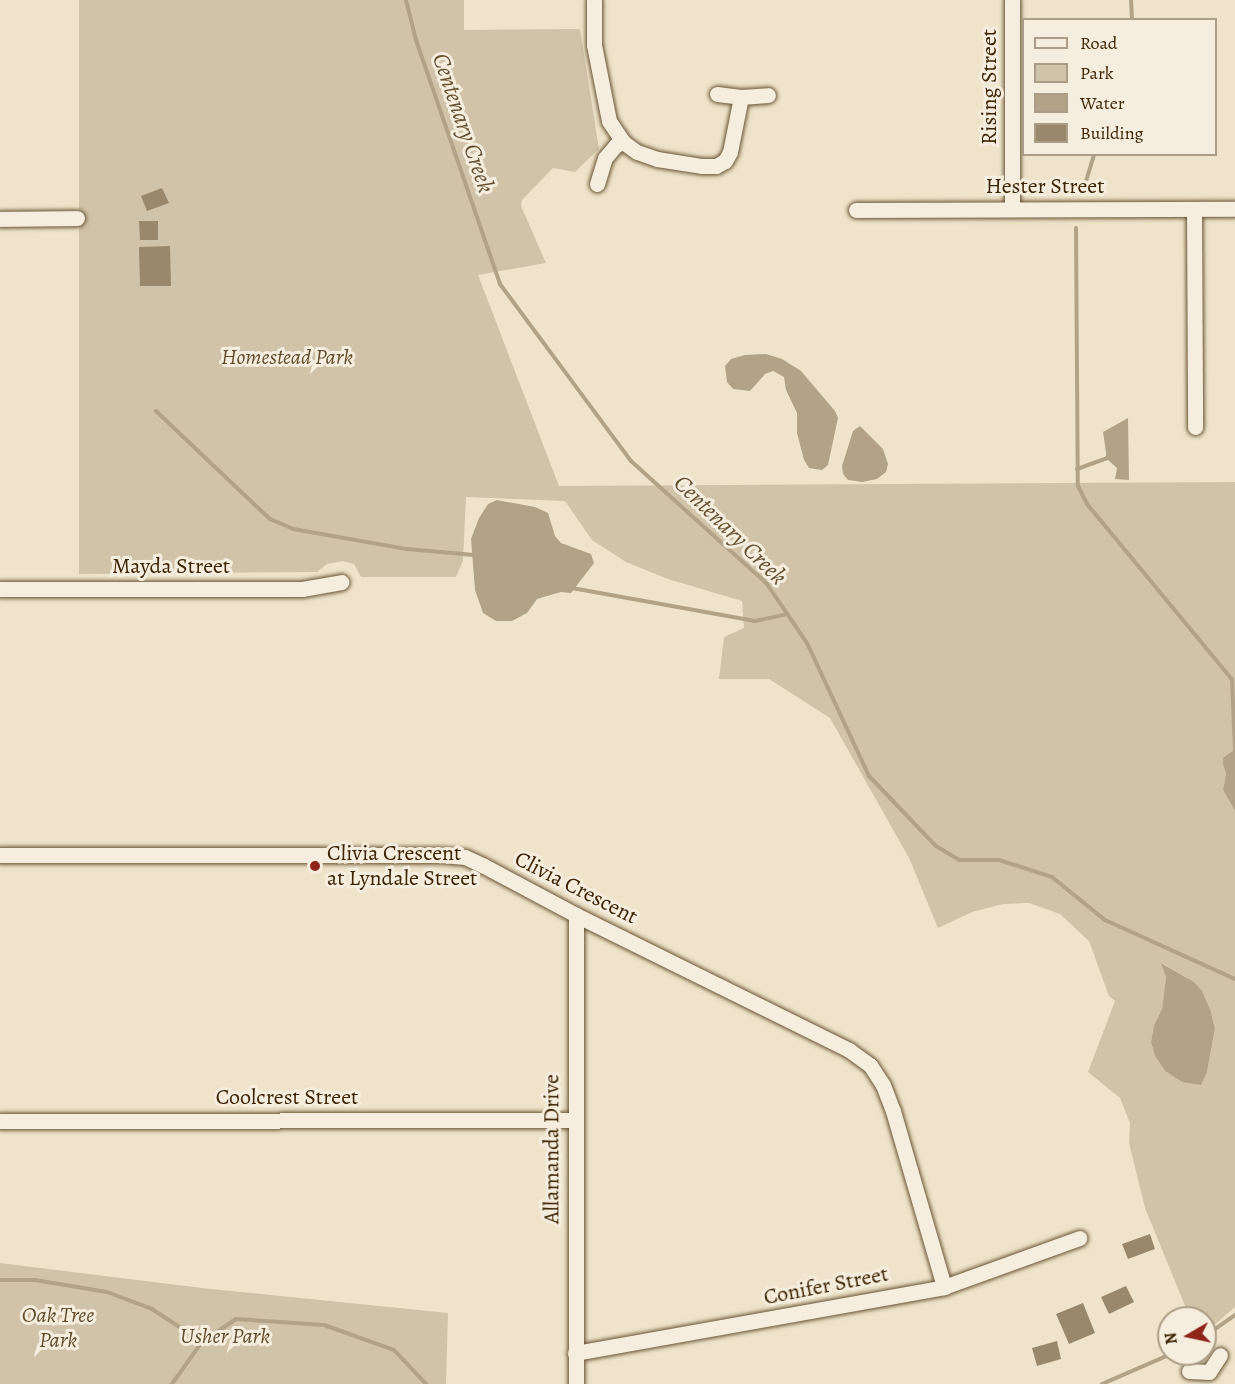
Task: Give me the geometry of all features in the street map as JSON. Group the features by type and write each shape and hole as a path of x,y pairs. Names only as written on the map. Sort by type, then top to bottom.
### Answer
{"street":[{"path":"594,0 594,45 609,121 623,142 637,152 657,159 716,166 725,161 730,152 741,97"},
{"name":"Rising Street","path":"1012,0 1012,209"},
{"path":"717,94 741,97 768,95"},
{"path":"597,184 606,158 616,145 623,142"},
{"path":"1194,209 1195,427"},
{"name":"Hester Street","path":"856,210 1235,209"},
{"path":"0,219 77,218"},
{"name":"Mayda Street","path":"0,589 302,589 341,582"},
{"name":"Clivia Crescent","path":"0,855 442,855 465,857 576,915 849,1050 870,1065 883,1085 944,1287"},
{"name":"Allamanda Drive","path":"576,915 574,1120 576,1384"},
{"name":"Coolcrest Street","path":"0,1121 574,1120"},
{"name":"Conifer Street","path":"575,1353 944,1287 1079,1238"},
{"path":"1189,1371 1210,1378 1220,1355"}],"green space":[{"name":"Homestead Park","path":"79,0 464,0 464,30 580,29 599,149 575,172 553,168 522,200 521,206 546,263 478,275 559,486 1235,482 1235,749 1224,758 1226,774 1223,790 1235,811 1235,1307 1217,1323 1217,1306 1185,1306 1145,1208 1129,1143 1130,1123 1120,1098 1088,1072 1115,1001 1109,996 1089,941 1060,914 1029,903 1003,904 972,912 938,928 909,858 830,718 769,679 719,679 724,637 744,628 742,601 668,579 626,562 592,540 565,501 466,497 463,561 456,577 361,577 354,564 343,561 327,564 317,572 79,574","holes":["1162,963 1187,978 1211,1012 1215,1029 1207,1072 1182,1082 1165,1071 1155,1056 1151,1042 1154,1025 1162,1009 1166,977"]},
{"path":"0,1263 202,1288 448,1313 446,1384 0,1384"}],"water":[{"path":"766,354 782,359 801,371 835,411 838,418 828,465 822,470 809,468 804,460 797,433 797,413 786,390 784,377 773,371 765,374 750,391 733,389 727,382 725,366 731,359 745,355"},
{"path":"1128,418 1129,480 1115,479 1117,468 1107,459 1103,432"},
{"path":"860,426 883,449 888,464 886,472 877,479 862,482 848,480 843,474 842,466 853,431"},
{"path":"497,500 535,507 548,513 555,536 561,543 591,554 594,563 571,593 561,592 537,599 527,613 512,621 496,621 483,613 475,590 471,539 479,518 488,504"},
{"path":"1235,749 1235,811 1223,790 1226,774 1223,758"},
{"path":"1161,963 1194,982 1202,991 1211,1012 1215,1029 1207,1072 1201,1085 1182,1082 1165,1071 1155,1056 1151,1042 1154,1025 1162,1009 1166,977"}],"building":[{"path":"162,188 169,203 147,211 141,196"},
{"path":"139,221 158,221 158,240 140,240"},
{"path":"170,246 171,286 140,286 139,247"},
{"path":"1150,1234 1155,1249 1128,1259 1122,1244"},
{"path":"1126,1286 1134,1302 1109,1314 1101,1297"},
{"path":"1083,1303 1095,1333 1069,1344 1056,1314"},
{"path":"1057,1341 1061,1359 1037,1366 1032,1348"}],"waterway":[{"name":"Centenary Creek","path":"406,0 416,40 500,284 631,461 767,584 807,643 869,776 936,846 959,860 999,860 1052,877 1105,920 1235,979"},
{"path":"1131,0 1132,18"},
{"path":"1083,191 1093,156"},
{"path":"1076,228 1078,486 1087,504 1232,679 1235,751"},
{"path":"156,411 270,519 293,529 407,549 474,555"},
{"path":"1077,469 1107,458 1109,454"},
{"path":"572,588 755,621 787,614"},
{"path":"0,1280 35,1280 107,1292 152,1309 202,1342"},
{"path":"1217,1328 1235,1315"},
{"path":"172,1384 202,1342 236,1319 324,1325 394,1350 426,1384"},
{"path":"1102,1384 1157,1360"}],"place":[{"name":"Clivia Crescent at Lyndale Street","path":"315,866"}],"park label":[{"name":"Oak Tree Park","path":"58,1328"},
{"name":"Usher Park","path":"225,1337"}]}
